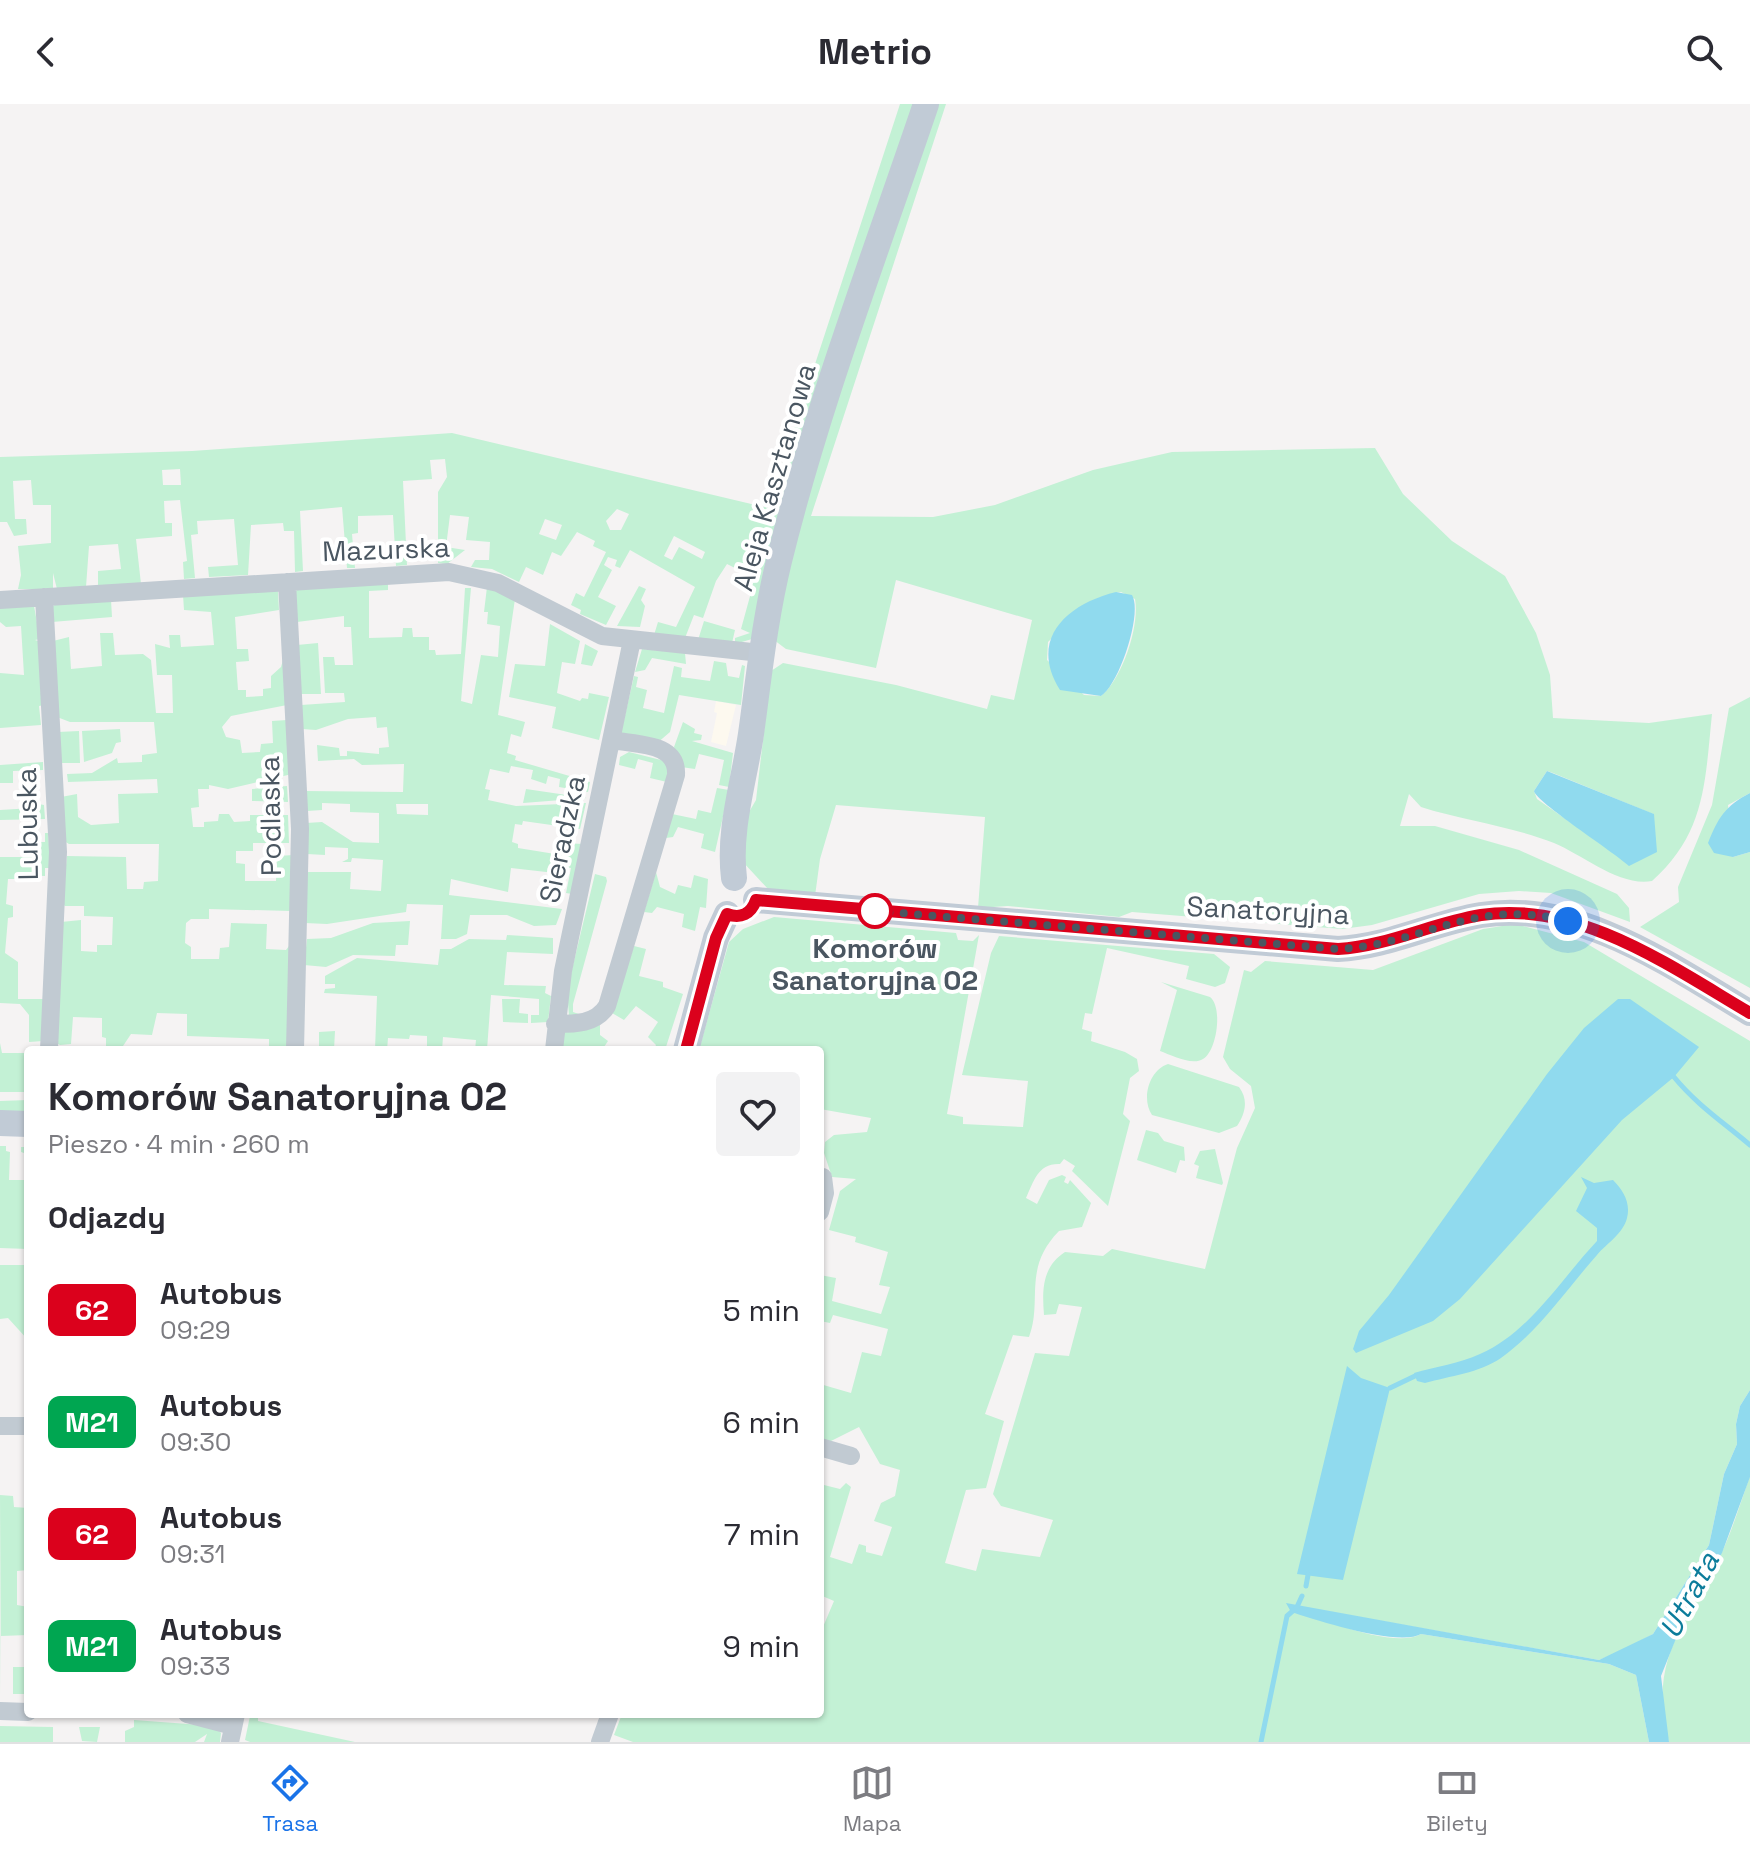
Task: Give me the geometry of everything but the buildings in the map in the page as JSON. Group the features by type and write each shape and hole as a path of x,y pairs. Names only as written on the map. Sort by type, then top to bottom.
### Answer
{"street":[{"name":"Aleja Kasztanowa","path":"734,878 731,849 749,753 761,653 796,500 926,104"},
{"name":"Mazurska","path":"0,600 432,572 464,574 503,585 589,632 632,640 761,653"},
{"name":"Podlaska","path":"287,582 300,829 295,1046"},
{"name":"Lubuska","path":"44,597 58,852 49,1046"},
{"name":"Sieradzka","path":"554,1046 563,971 632,640"},
{"path":"555,1024 588,1021 600,1016 607,1006 676,775 674,758 667,751 612,740"},
{"path":"734,878 750,883 756,900 742,916 727,914 719,905 718,894 723,883 734,878"},
{"name":"Sanatoryjna","path":"756,900 1338,949 1379,944 1478,916 1531,914 1605,934 1750,1013"},
{"path":"687,1046 716,938 727,914"},
{"path":"0,1123 24,1124"},
{"path":"0,1426 24,1426"},
{"path":"824,1448 851,1456"},
{"path":"0,1711 24,1712"},
{"path":"201,1718 233,1727"},
{"path":"600,1742 609,1718"}],"shaded area":[{"path":"716,701 736,705 726,746 711,742 717,713 714,712"}],"green space":[{"path":"900,104 918,104 752,639 735,644 735,638 750,633 741,629 752,589 737,581 741,571 727,564 716,581 703,618 694,615 685,638 654,635 658,622 676,627 695,587 630,550 620,568 615,566 617,560 608,557 604,565 612,570 598,597 616,606 606,625 580,614 581,610 571,605 576,593 584,597 606,552 593,546 595,541 577,532 561,556 552,552 543,575 526,567 519,582 492,569 471,567 475,560 489,560 490,542 466,540 469,517 450,515 446,547 465,550 447,564 438,563 438,492 447,477 445,459 430,460 432,479 403,481 407,565 396,566 393,515 358,516 358,533 352,534 355,568 347,568 342,507 300,511 303,571 295,572 294,531 284,531 283,523 251,525 248,575 209,577 208,567 238,565 234,519 197,521 198,534 191,535 195,578 184,579 183,562 187,561 180,500 164,501 165,523 172,523 172,536 136,539 141,584 98,586 98,571 121,569 118,544 89,546 86,587 57,589 53,573 53,589 18,589 21,575 18,546 51,543 51,505 33,505 31,480 13,481 15,519 26,519 27,534 14,536 7,522 0,522 0,457 192,451 452,433 768,508","holes":["180,469 181,485 163,485 162,470","617,509 629,514 621,530 610,530 606,521","545,519 562,525 556,540 539,534","674,536 705,552 702,559 679,547 672,560 664,556"]},
{"path":"933,104 946,104 811,516 933,517 995,505 1093,470 1172,452 1375,448 1403,494 1452,541 1505,576 1536,633 1550,675 1553,718 1649,723 1712,714 1700,805 1693,825 1670,863 1652,881 1640,882 1615,875 1538,837 1421,807 1409,794 1400,826 1435,826 1519,850 1617,894 1629,908 1630,922 1551,893 1519,891 1479,894 1372,925 1342,929 1132,912 1119,917 1008,906 978,908 985,817 836,805 820,859 815,896 768,889 742,861 745,819 756,800 771,671 783,663 896,685 987,709 991,695 1014,700 1032,620 896,580 876,668 786,649 774,640 799,516","holes":["1121,592 1135,599 1135,623 1128,651 1109,688 1101,696 1084,695 1047,660 1048,642 1090,604","1547,771 1553,773 1653,814 1617,855 1537,799 1534,791"]},
{"path":"388,582 388,590 369,591 369,638 402,637 403,628 412,628 413,637 429,637 429,650 435,650 436,655 461,654 465,588 471,588 461,701 472,704 481,655 498,657 500,626 487,624 488,612 484,612 487,587 515,599 498,715 525,722 521,737 511,734 507,753 516,756 515,760 590,782 588,792 559,787 560,779 548,776 546,784 531,779 533,770 511,766 509,773 490,769 485,789 490,790 488,800 516,806 586,803 580,829 523,821 522,825 515,824 512,842 518,844 518,848 555,854 564,843 583,844 572,894 566,893 571,868 556,865 555,873 511,868 508,892 451,879 449,895 562,909 556,925 534,926 507,915 470,915 467,934 456,939 441,939 443,905 407,904 406,912 327,924 305,923 307,872 351,872 350,889 381,891 383,860 352,858 351,862 342,862 348,859 348,848 325,847 325,855 307,854 306,823 322,822 353,842 379,843 379,813 350,812 350,804 322,803 322,810 307,811 305,791 403,792 404,764 362,765 354,759 318,761 317,745 339,748 340,756 347,756 347,751 379,754 379,748 389,747 387,727 377,728 376,717 348,719 316,730 302,729 301,705 345,702 344,693 325,693 323,657 334,657 335,665 353,665 351,627 344,627 344,616 297,622 294,593 298,589","holes":["396,804 428,804 428,815 397,814"]},
{"path":"639,586 646,589 641,600 645,606 640,627 617,626"},
{"path":"278,591 279,610 235,617 237,649 248,649 249,661 236,662 238,690 246,690 246,697 263,696 263,689 271,688 271,676 281,667 283,660 287,705 231,716 222,727 226,737 240,740 242,753 260,752 261,744 273,743 272,721 287,720 292,774 228,789 209,785 209,789 198,789 199,807 191,808 193,827 204,827 204,822 218,821 219,814 229,814 234,822 250,821 250,815 288,815 289,843 253,843 253,851 236,851 236,863 245,864 245,881 276,881 277,856 294,855 291,911 209,909 209,919 191,919 186,923 185,943 191,947 191,959 219,959 220,948 229,947 231,923 267,924 266,949 286,950 289,946 289,1046 269,1046 269,1039 187,1036 187,1014 157,1013 152,1035 131,1034 123,1046 106,1046 106,1038 102,1037 102,1018 73,1017 71,1044 60,1045 55,1042 61,922 81,920 81,951 97,952 97,945 112,945 113,917 84,916 84,906 65,906 62,903 67,856 126,857 127,889 143,889 144,882 158,881 159,844 69,844 64,841 61,797 77,794 78,817 91,825 119,823 118,794 158,793 157,779 68,782 67,774 92,773 117,758 118,763 142,762 142,755 157,753 154,722 70,722 57,717 53,641 69,637 71,669 102,666 100,633 113,633 115,655 143,654 151,660 156,713 173,713 172,675 157,675 155,644 170,648 169,635 180,635 181,647 214,645 211,612 184,610 183,595"},
{"path":"111,600 112,617 52,622 53,606 57,604"},
{"path":"34,606 40,639 35,640 41,642 44,705 39,706 41,725 0,728 0,673 24,675 21,626 6,627 0,622 0,607"},
{"path":"704,621 735,630 732,643 698,640"},
{"path":"550,624 580,641 575,664 562,662 557,693 580,701 582,698 588,699 589,693 609,697 599,740 552,728 556,707 509,697 515,664 545,666"},
{"path":"318,643 321,694 301,694 297,645"},
{"path":"585,644 598,651 592,666 581,664"},
{"path":"642,649 685,653 686,664 652,658 645,670 635,672"},
{"path":"714,661 726,663 728,676 739,678 742,665 745,666 741,705 679,695 670,732 656,744 621,733 634,676 638,677 636,687 647,690 643,708 664,713 674,666 682,668 681,677 710,681"},
{"path":"1750,697 1750,793 1728,805 1733,857 1750,852 1750,988 1640,927 1679,902 1678,887 1712,805 1729,708"},
{"path":"683,722 695,729 694,733 702,735 701,740 692,741 733,753 729,787 719,785 724,760 699,754 695,769 681,767 674,747"},
{"path":"120,729 121,742 116,743 112,753 84,762 82,731"},
{"path":"79,731 80,763 60,763 58,732"},
{"path":"629,752 665,761 671,769 667,782 650,778 653,763 638,759 635,769 619,765 620,757"},
{"path":"43,762 43,770 13,771 13,783 0,783 0,765"},
{"path":"287,786 288,802 252,801 252,789"},
{"path":"717,788 729,790 715,852 701,848 704,834 678,827 673,837 666,838 672,814 696,819 698,810 711,813"},
{"path":"526,789 587,798 523,803"},
{"path":"33,803 44,805 45,819 0,820 0,810 33,808"},
{"path":"45,833 48,833 51,868 45,868 45,876 19,875 18,879 8,879 6,904 13,906 13,917 8,918 5,953 18,962 18,999 46,999 43,1041 29,1042 29,1015 20,1004 0,1003 0,857 33,857 34,842 45,842"},
{"path":"656,872 660,887 675,894 678,885 691,888 694,875 708,879 706,908 700,907 695,931 682,927 684,914 657,907 652,913 644,912"},
{"path":"595,874 606,877 607,881 573,1004 573,1012 579,1014 569,1016 567,990"},
{"path":"774,917 956,933 958,940 973,941 979,935 947,1114 963,1117 963,1124 1023,1127 1028,1081 962,1075 991,953 999,936 1214,954 1230,967 1225,983 1215,987 1186,979 1189,966 1107,948 1092,1014 1085,1013 1082,1029 1092,1032 1091,1041 1137,1059 1139,1071 1130,1078 1123,1114 1130,1121 1108,1206 1072,1171 1075,1166 1064,1159 1060,1164 1042,1170 1026,1198 1037,1204 1049,1180 1062,1175 1066,1177 1064,1182 1068,1184 1070,1180 1091,1203 1082,1227 1059,1231 1041,1258 1029,1337 1013,1335 985,1414 1004,1421 986,1488 966,1490 945,1563 976,1571 982,1549 1040,1557 1053,1520 1001,1506 993,1494 1035,1353 1069,1356 1082,1307 1059,1304 1056,1314 1044,1315 1045,1280 1057,1258 1065,1252 1103,1256 1112,1249 1205,1269 1237,1148 1255,1108 1251,1086 1230,1069 1223,1057 1244,970 1251,972 1265,961 1373,970 1483,929 1515,924 1584,942 1750,1041 1750,1390 1740,1406 1736,1424 1737,1444 1724,1474 1709,1545 1653,1634 1599,1660 1287,1604 1374,1635 1409,1638 1421,1634 1609,1664 1636,1675 1649,1742 633,1742 614,1735 620,1718 824,1718 824,1625 834,1601 824,1597 824,1485 840,1489 846,1483 851,1487 830,1557 852,1564 859,1544 866,1546 866,1552 882,1556 892,1527 874,1521 881,1503 895,1496 900,1470 880,1464 859,1427 829,1442 824,1440 824,1385 851,1393 862,1352 881,1356 888,1329 833,1315 830,1323 824,1322 824,1276 836,1278 832,1301 881,1314 890,1287 879,1285 888,1252 855,1242 856,1237 829,1230 840,1191 856,1179 832,1177 824,1153 825,1142 834,1135 867,1132 871,1118 824,1110 824,1046 700,1046 729,942 743,929"},
{"path":"410,921 408,945 396,945 395,956 353,955 326,967 304,965 307,939 331,938 373,923"},
{"path":"507,935 553,938 553,954 507,952 504,985 546,986 545,993 551,996 548,1022 531,1023 531,1015 539,1015 539,999 491,995 487,1046 475,1046 476,1040 443,1037 442,1046 427,1046 427,1036 410,1035 409,1039 388,1038 387,1046 375,1046 377,996 324,993 325,989 335,988 335,984 325,984 325,976 357,958 438,965 440,949 451,949 469,939 506,940"},
{"path":"634,946 646,949 639,976 663,982 663,987 683,994 666,1046 656,1046 648,1037 658,1022 636,1006 624,1020 612,1013"},
{"path":"1161,982 1210,997 1214,1002 1217,1029 1212,1047 1203,1059 1187,1061 1160,1051 1177,990"},
{"path":"502,999 520,999 519,1013 528,1014 528,1023 503,1022"},
{"path":"600,1025 600,1035 608,1041 605,1046 561,1046 562,1032"},
{"path":"335,1031 334,1046 319,1046 319,1032"},
{"path":"0,1043 2,1053 24,1053 24,1092 0,1092"},
{"path":"1168,1064 1239,1087 1245,1107 1237,1126 1219,1133 1152,1115 1147,1101 1149,1086 1156,1072"},
{"path":"24,1100 24,1116 0,1115 0,1101"},
{"path":"1146,1130 1158,1133 1164,1141 1184,1147 1185,1161 1180,1160 1176,1173 1137,1160"},
{"path":"0,1146 6,1146 6,1151 10,1152 9,1180 24,1180 24,1249 0,1248"},
{"path":"1215,1149 1222,1185 1196,1178 1199,1166 1194,1164 1200,1151"},
{"path":"0,1265 24,1265 24,1336 8,1318 0,1319"},
{"path":"1750,1476 1750,1742 1669,1742 1663,1712 1667,1663 1674,1641 1722,1552"},
{"path":"0,1495 13,1496 14,1507 24,1508 24,1570 17,1571 17,1605 24,1606 24,1635 1,1636 1,1694"},
{"path":"13,1667 24,1667 24,1694 13,1694"},
{"path":"250,1718 258,1718 258,1721 355,1742 250,1742 245,1740"},
{"path":"134,1720 215,1726 221,1733 220,1742 204,1742 207,1734 195,1742 125,1742 125,1731 134,1727"},
{"path":"0,1726 53,1727 53,1742 0,1742"},
{"path":"79,1727 100,1727 97,1742 82,1741"}],"water":[{"path":"1116,592 1132,595 1135,604 1132,632 1115,678 1101,696 1060,690 1051,672 1048,655 1058,626 1082,605"},
{"path":"1547,771 1654,814 1657,852 1629,866 1561,816 1534,791"},
{"path":"1750,793 1750,852 1733,857 1714,853 1708,843 1719,820 1728,808"},
{"path":"1618,999 1630,999 1699,1047 1674,1077 1622,1120 1460,1299 1433,1321 1356,1353 1353,1349 1359,1331 1389,1295 1547,1074 1584,1028"},
{"path":"1581,1177 1594,1183 1613,1180 1620,1188 1628,1212 1618,1234 1540,1323 1501,1358 1464,1374 1425,1383 1417,1381 1414,1373 1480,1354 1514,1332 1544,1304 1597,1241 1597,1228 1576,1211 1587,1188"},
{"path":"1347,1366 1361,1378 1390,1388 1343,1580 1297,1574"},
{"name":"Utrata","path":"1750,1390 1750,1477 1722,1553 1687,1611 1661,1676 1669,1742 1649,1742 1636,1675 1609,1664 1421,1634 1410,1637 1377,1635 1291,1612 1286,1603 1599,1660 1653,1634 1709,1545 1724,1474 1737,1444 1736,1424 1740,1406"}],"waterway":[{"path":"1674,1077 1701,1105 1750,1145"},
{"path":"1390,1388 1415,1376"},
{"path":"1306,1586 1308,1575"},
{"path":"1296,1609 1302,1596"},
{"path":"1261,1742 1287,1616 1295,1609"}],"bus line":[{"name":"62","path":"688,1046 716,938 727,914 742,916 756,900 1338,949 1379,944 1468,918 1517,912 1568,921 1605,934 1682,973 1750,1013"}],"place":[{"name":"Komorów Sanatoryjna 02","path":"875,911"}],"route":[{"path":"875,911 1338,949 1379,944 1468,918 1504,912 1568,921"}]}
